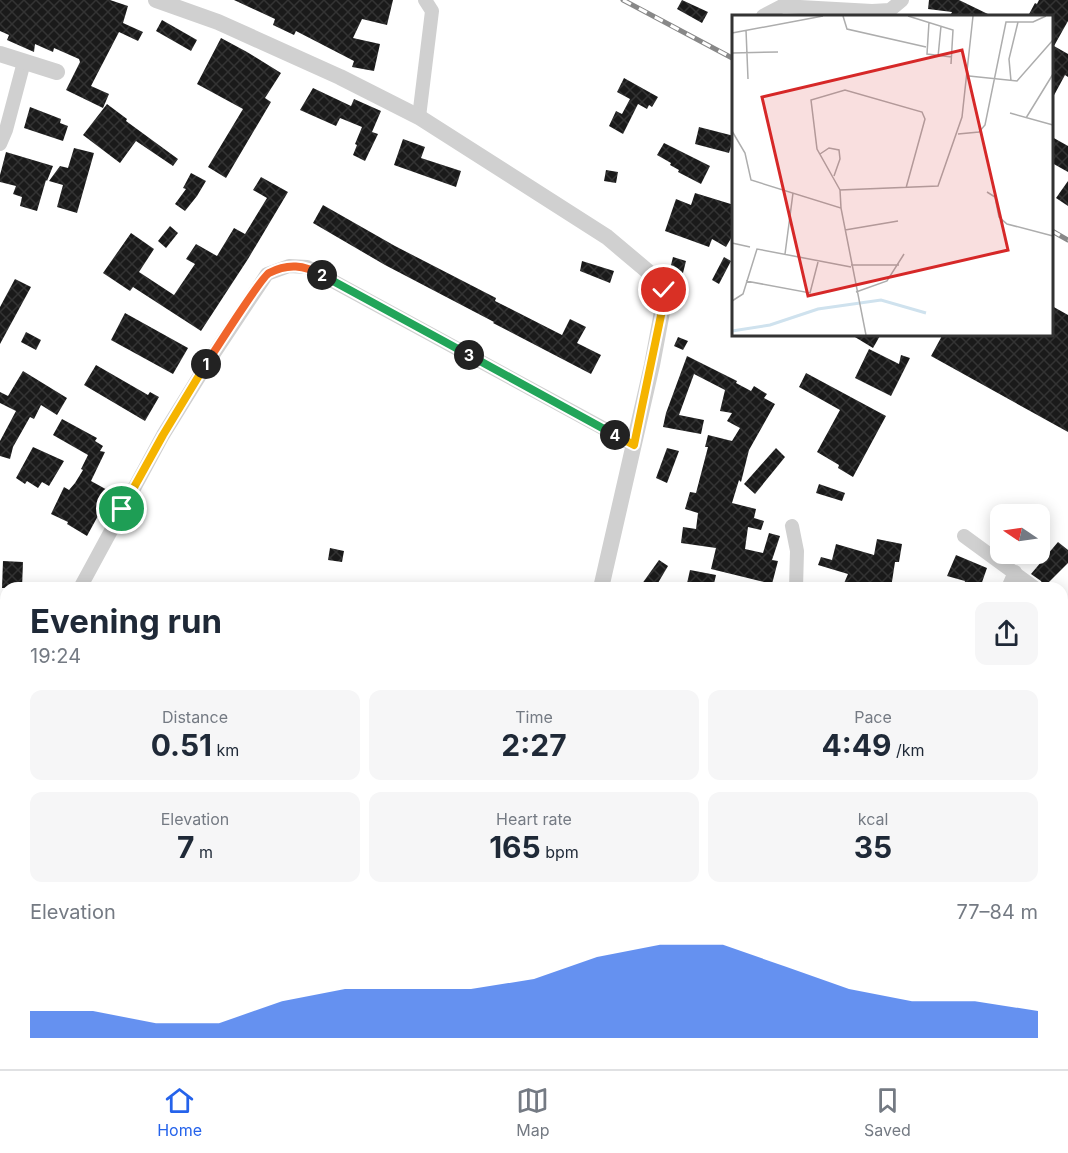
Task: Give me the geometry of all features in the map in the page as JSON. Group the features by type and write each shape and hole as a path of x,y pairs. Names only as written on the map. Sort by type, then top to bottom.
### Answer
{"street":[{"path":"156,0 228,27 340,77 419,117 607,237 658,280 665,296 602,582"},
{"path":"419,117 432,11 425,0"},
{"path":"765,15 782,6 890,10 902,0"},
{"path":"0,54 57,72"},
{"path":"0,144 24,62"},
{"path":"83,582 163,435 207,364 267,274 290,266 307,267 634,445"},
{"path":"792,526 797,551 796,582"},
{"path":"964,536 1028,582"},
{"path":"1011,582 1015,572"}],"building":[{"path":"0,0 110,0 128,6 123,23 143,32 138,41 119,32 91,86 109,94 103,108 66,90 80,62 79,59 54,48 53,52 35,44 34,52 7,40 9,35 0,31"},
{"path":"234,0 393,0 387,25 362,19 353,38 380,44 374,71 352,67 354,61 296,31 294,35 273,25 275,19"},
{"path":"682,0 708,12 702,23 677,9"},
{"path":"929,0 959,0 990,15 950,15 952,12 928,9"},
{"path":"1039,0 1068,0 1068,21 1054,46 1068,54 1068,77 1065,75 1053,97 1053,15 1029,15 1035,3 1037,4"},
{"path":"162,20 197,40 191,51 156,31"},
{"path":"221,38 281,73 265,98 271,102 226,178 208,167 243,109 197,84"},
{"path":"624,78 658,97 652,107 649,105 647,109 638,104 623,134 609,126 616,111 622,114 630,99 617,92"},
{"path":"313,88 351,106 354,99 381,111 372,132 378,134 365,161 353,155 362,127 340,118 336,126 300,110"},
{"path":"107,104 127,119 126,121 178,159 173,166 136,141 120,163 83,135"},
{"path":"30,107 61,119 60,123 68,126 63,141 24,128"},
{"path":"699,127 732,135 729,153 695,144"},
{"path":"1053,138 1068,146 1068,172 1053,164"},
{"path":"403,139 425,147 421,158 461,171 456,187 394,165"},
{"path":"664,143 710,166 701,184 678,172 679,170 670,165 671,163 657,155"},
{"path":"74,148 94,153 77,213 57,207 63,185 49,181 60,166 68,168"},
{"path":"6,152 53,166 46,180 37,211 20,206 22,197 13,194 16,186 0,182"},
{"path":"606,170 618,172 616,183 604,181"},
{"path":"191,173 206,181 185,211 175,204 186,189 183,188"},
{"path":"261,177 288,192 201,331 133,287 130,291 103,273 131,233 154,249 139,272 174,295 195,264 186,259 196,244 217,256 234,228 245,234 267,198 253,190"},
{"path":"1068,181 1068,206 1056,198"},
{"path":"695,193 732,204 732,236 726,247 712,239 709,247 665,231 676,199 691,205"},
{"path":"323,205 395,246 496,298 495,301 562,335 570,319 586,327 577,343 601,355 591,374 385,265 313,223"},
{"path":"170,226 178,233 166,248 158,241"},
{"path":"673,257 686,261 682,277 669,273"},
{"path":"724,257 731,261 719,284 712,280"},
{"path":"582,261 614,271 610,283 580,271"},
{"path":"15,279 31,287 0,344 0,307"},
{"path":"1053,307 1068,315 1068,432 931,356 942,336 1053,336"},
{"path":"125,313 188,348 173,374 111,340"},
{"path":"26,332 41,340 36,350 21,342"},
{"path":"853,336 880,336 873,348"},
{"path":"678,337 688,341 683,350 674,346"},
{"path":"869,349 899,364 901,355 910,358 891,396 855,378"},
{"path":"687,356 737,381 736,383 751,391 754,386 767,394 764,398 775,404 749,450 741,482 739,480 732,503 756,509 754,518 764,521 761,530 748,527 745,549 763,553 769,533 780,536 772,560 778,561 773,582 711,569 716,548 681,543 683,527 696,529 698,513 685,509 690,492 696,493 708,447 705,447 708,435 732,441 740,428 727,421 732,413 720,411 725,390 694,374 679,415 704,420 701,434 663,427"},
{"path":"96,365 148,395 150,392 159,397 145,421 84,385"},
{"path":"23,371 67,398 57,415 41,405 34,419 30,417 13,447 10,459 0,456 0,441 16,411 0,403 0,392 8,396"},
{"path":"806,373 886,416 853,477 838,468 839,465 817,452 840,410 799,387"},
{"path":"62,419 97,438 95,441 103,446 100,451 105,452 91,481 111,492 87,536 67,524 68,522 51,514 64,487 69,490 75,483 88,455 53,435"},
{"path":"33,447 64,461 49,486 42,482 38,488 27,481 25,484 16,478"},
{"path":"667,448 679,451 667,483 656,478"},
{"path":"776,448 785,457 755,494 744,484"},
{"path":"819,484 845,493 842,501 816,493"},
{"path":"877,539 902,544 899,562 895,562 892,582 845,582 848,574 818,565 821,557 832,560 836,544 874,555"},
{"path":"1058,542 1068,550 1068,563 1049,582 1041,581 1031,574 1039,564 1050,564 1050,551"},
{"path":"330,548 344,551 342,562 328,560"},
{"path":"956,555 987,568 982,582 965,582 947,576"},
{"path":"659,560 668,566 659,582 643,582"},
{"path":"3,561 23,562 22,582 2,582"},
{"path":"690,570 716,575 714,582 687,582"}],"railway":[{"path":"623,0 732,58"},
{"path":"1053,232 1068,240"}],"route":[{"path":"122,509 163,435 267,274 290,266 307,267 634,445 652,365 665,296 664,290"}]}
